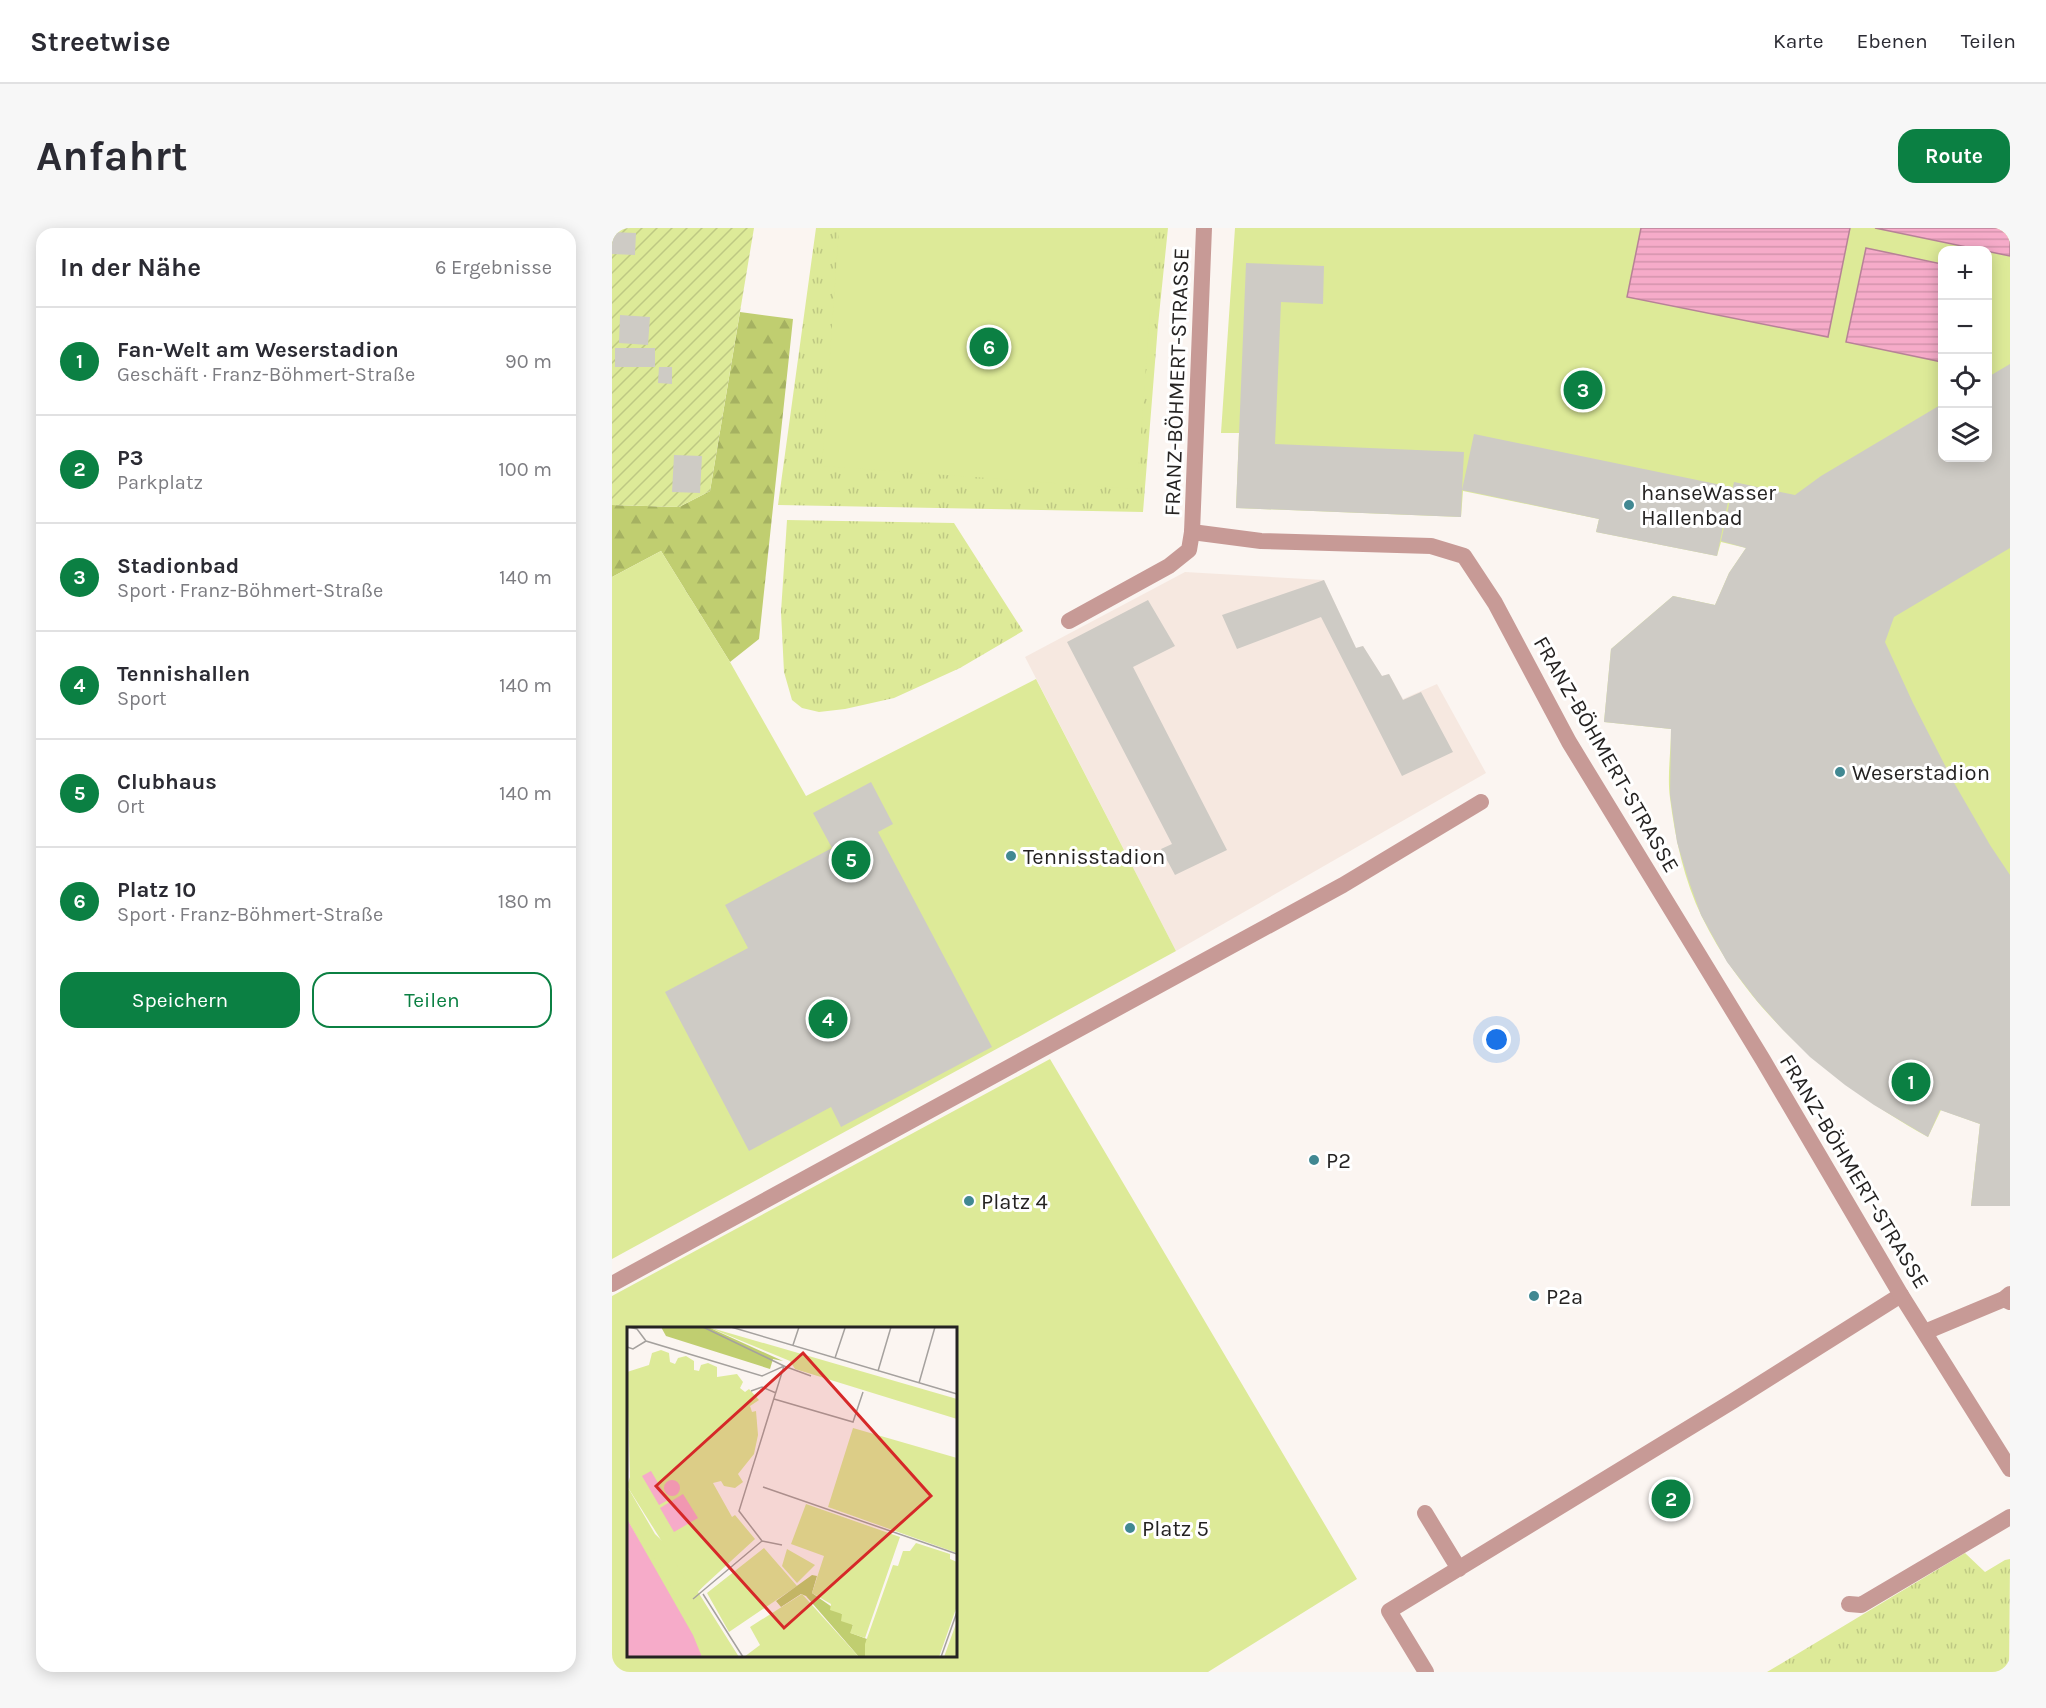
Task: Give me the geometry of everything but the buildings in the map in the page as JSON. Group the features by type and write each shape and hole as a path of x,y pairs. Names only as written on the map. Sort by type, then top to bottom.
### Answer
{"street":[{"name":"FRANZ-BÖHMERT-STRASSE","path":"1204,228 1192,532 1261,542 1431,546 1464,556 1495,603 1569,742 1763,1060 1901,1295 2010,1469"},
{"path":"1069,621 1169,566 1189,550 1192,532"},
{"path":"612,1284 1344,885 1481,802"},
{"path":"1426,1672 1389,1611 1901,1295"},
{"path":"1925,1332 2008,1298"},
{"path":"1425,1513 1459,1569"},
{"path":"1849,1604 1861,1605 2010,1517"}],"shaded area":[{"path":"1641,228 1850,228 1828,337 1627,297"},
{"path":"1875,228 2010,228 2010,256 1992,252 1992,246 1962,246"},
{"path":"1866,248 1938,263 1938,361 1846,342"},
{"path":"1185,572 1324,580 1356,648 1363,646 1382,676 1389,674 1403,699 1437,684 1486,773 1176,951 1025,657"}],"green space":[{"path":"612,228 754,228 710,491 679,507 612,505"},
{"path":"816,228 1168,228 1143,512 778,505"},
{"path":"839,228 1156,228 1137,489 822,466"},
{"path":"1235,228 2010,228 2010,1206 1971,1206 1980,1124 1941,1110 1928,1137 1860,1094 1828,1070 1770,1016 1744,985 1722,952 1702,917 1685,874 1669,790 1671,729 1604,722 1611,649 1673,596 1715,605 1729,573 1746,548 1721,542 1717,556 1596,532 1599,519 1463,491 1461,517 1236,508 1239,433 1221,433"},
{"path":"740,312 793,319 759,639 730,662 661,551 612,577 612,505 679,507 710,491"},
{"path":"787,520 954,523 1023,631 960,668 894,698 845,709 819,712 802,708 792,700 784,672 781,612"},
{"path":"661,551 730,662 806,796 1036,679 1176,951 612,1259 612,577"},
{"path":"1050,1059 1357,1579 1208,1672 612,1672 612,1296"},
{"path":"1965,1553 1985,1572 2010,1559 2009,1672 1767,1672"}],"place":[{"name":"Platz 10","path":"989,347"},
{"name":"Stadionbad","path":"1583,390"},
{"name":"hanseWasser Hallenbad","path":"1629,505"},
{"name":"Weserstadion","path":"1840,772"},
{"name":"Tennisstadion","path":"1011,856"},
{"name":"Clubhaus","path":"851,860"},
{"name":"Tennishallen","path":"828,1019"},
{"name":"Fan-Welt am Weserstadion","path":"1911,1082"},
{"name":"P2","path":"1314,1160"},
{"name":"Platz 4","path":"969,1201"},
{"name":"P2a","path":"1534,1296"},
{"name":"P3","path":"1671,1499"},
{"name":"Platz 5","path":"1130,1528"}]}
